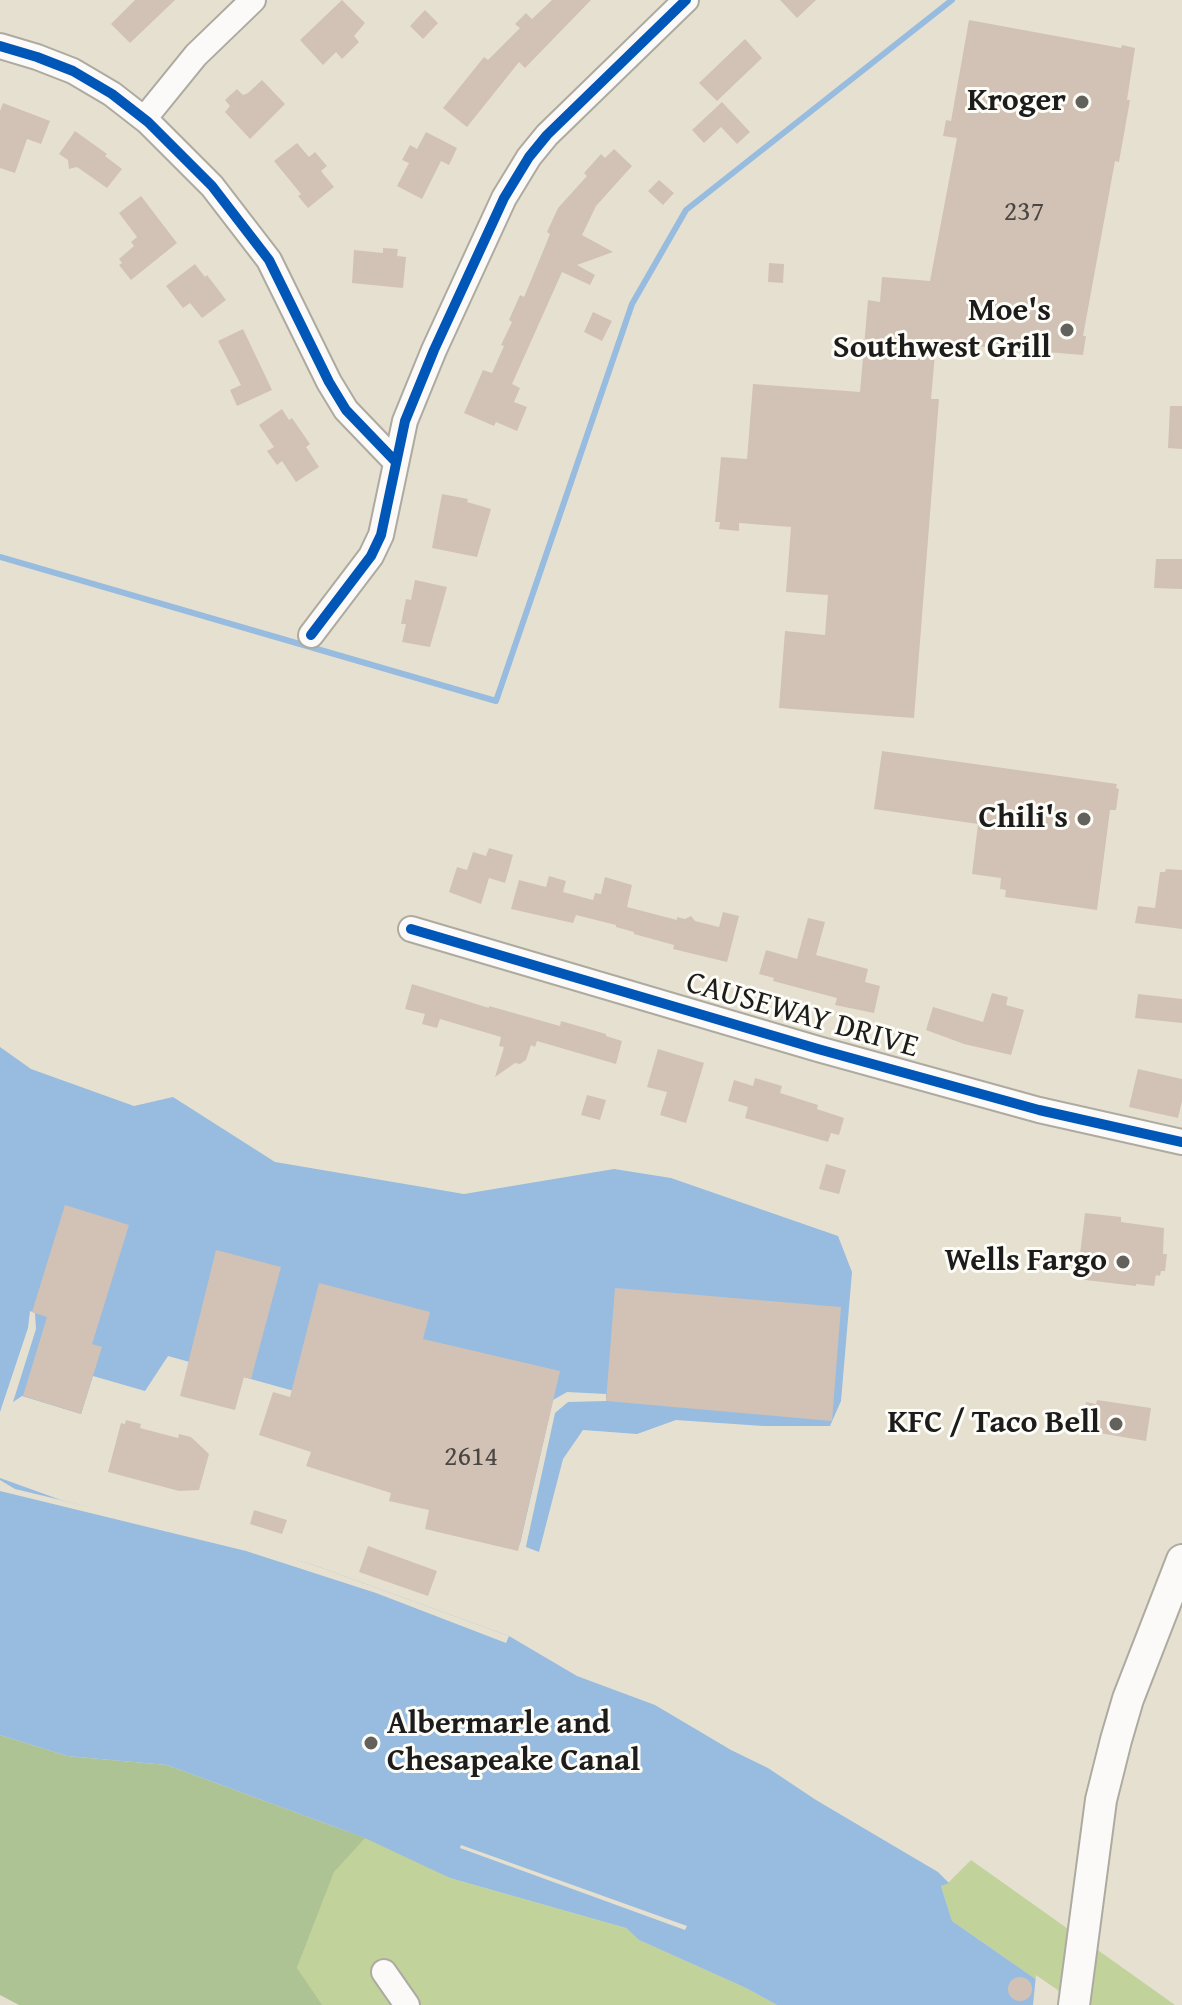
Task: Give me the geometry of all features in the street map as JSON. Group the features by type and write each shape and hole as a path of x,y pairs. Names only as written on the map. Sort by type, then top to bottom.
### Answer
{"main road":[{"path":"1076,1992 1101,1800 1128,1699 1182,1560"}],"street":[{"path":"144,119 196,55 253,0"},
{"path":"311,635 371,556 381,535 405,421 491,223 529,157 590,91 686,0"},
{"path":"0,46 73,71 112,94 144,119 212,186 269,260 346,410 395,461"},
{"name":"CAUSEWAY DRIVE","path":"411,929 818,1049 1039,1110 1182,1142"},
{"path":"384,1972 407,2005"}],"green space":[{"path":"0,1735 67,1756 167,1765 365,1838 334,1872 297,1968 322,2005 19,2005 0,1995"},
{"path":"350,1829 450,1878 626,1928 639,1940 777,2005 317,2005 297,1968"},
{"path":"971,1860 1175,2005 1073,2005 952,1921 941,1886"}],"water":[{"path":"0,1047 31,1069 134,1106 173,1097 275,1162 464,1194 614,1169 671,1178 838,1236 852,1272 841,1401 830,1426 763,1426 676,1420 637,1434 583,1430 563,1459 539,1552 429,1510 409,1423 168,1356 145,1391 93,1376 81,1414 22,1396 13,1402 0,1440"},
{"name":"Albermarle and Chesapeake Canal","path":"0,1478 61,1500 311,1564 509,1636 577,1676 655,1705 768,1768 938,1872 949,1883 941,1886 952,1921 1073,2005 777,2005 639,1940 626,1928 450,1878 365,1838 167,1765 67,1756 0,1735"}],"pier":[{"path":"30,1311 35,1313 36,1329 13,1402 17,1404 4,1441 0,1444 0,1412 28,1328"},
{"path":"567,1392 606,1394 606,1401 568,1402 555,1413 525,1551 519,1548 553,1400"},
{"path":"0,1480 15,1489 215,1537 311,1564 509,1636 506,1643 376,1593 246,1551 0,1491"},
{"path":"461,1845 687,1926 685,1930 460,1848"},
{"path":"1036,1975 1075,2002 1077,2005 1033,2005"}],"building":[{"path":"135,0 175,0 130,43 111,24"},
{"path":"342,0 365,23 354,36 359,42 342,59 336,52 323,65 300,40"},
{"path":"552,0 591,0 525,68 519,62 467,127 443,108 484,57 488,60 520,28 515,24 526,13 532,19"},
{"path":"780,0 816,0 797,18"},
{"path":"425,10 438,23 423,39 410,26"},
{"path":"969,20 1135,48 1127,100 1130,100 1119,162 1115,161 1083,336 1086,336 1083,355 936,343 931,399 939,399 914,718 779,708 785,631 825,635 828,595 786,592 791,527 739,523 739,531 719,529 720,522 715,522 721,457 747,459 753,384 860,392 868,300 880,302 882,277 930,281 957,138 943,136 946,120 951,121"},
{"path":"745,39 762,58 717,101 699,83"},
{"path":"262,80 285,104 250,139 225,112 230,106 225,100 237,89 243,95 248,93"},
{"path":"722,102 750,132 737,144 721,127 704,143 692,130"},
{"path":"3,103 50,121 41,144 27,139 15,173 0,168 0,111"},
{"path":"75,131 122,169 107,188 77,167 69,169 68,160 59,154"},
{"path":"426,132 457,148 449,165 441,161 422,199 397,186 409,163 402,160 410,145 417,149"},
{"path":"297,143 309,157 315,152 327,166 321,171 334,187 308,208 298,196 301,194 274,161"},
{"path":"614,149 632,166 596,206 582,235 613,252 577,265 595,275 590,285 562,272 512,384 520,388 514,402 527,407 517,431 496,422 494,426 464,413 483,370 492,373 512,322 509,320 520,295 524,297 558,208 587,176 584,173 601,154 605,158"},
{"path":"659,180 674,193 663,205 648,191"},
{"path":"141,196 177,243 131,280 119,265 122,263 119,259 134,246 131,242 137,237 119,213"},
{"path":"383,248 398,249 397,256 406,257 403,288 352,283 354,250 383,253"},
{"path":"769,263 784,264 783,283 768,282"},
{"path":"195,264 226,300 202,318 190,303 183,308 166,286"},
{"path":"593,312 612,321 602,341 584,332"},
{"path":"243,329 272,390 237,406 230,390 241,385 218,341"},
{"path":"1170,406 1182,406 1182,449 1168,448"},
{"path":"282,409 310,444 306,447 319,467 296,482 282,461 277,465 267,451 274,447 259,425"},
{"path":"442,494 468,499 467,502 491,509 477,557 432,548"},
{"path":"1156,559 1182,559 1182,589 1154,588"},
{"path":"415,580 447,587 430,647 402,642 406,624 401,624 406,599 411,600"},
{"path":"882,751 1117,784 1116,810 1110,810 1097,910 1005,897 1006,890 1000,889 1001,878 972,874 978,824 874,809"},
{"path":"489,848 513,855 505,883 489,878 481,904 449,892 457,867 467,870 473,852 486,856"},
{"path":"1166,869 1182,870 1182,929 1135,923 1138,906 1155,908 1160,872"},
{"path":"549,876 566,881 563,892 593,900 595,893 601,894 605,877 632,885 627,907 677,920 677,917 685,919 691,916 695,921 719,927 723,912 739,916 727,962 673,949 674,945 576,915 573,923 511,909 519,880 546,887"},
{"path":"808,918 825,922 816,955 868,969 865,982 880,986 874,1013 835,1005 837,998 773,981 774,978 759,974 766,950 797,959"},
{"path":"412,984 489,1008 560,1026 561,1021 606,1034 622,1041 616,1064 537,1041 535,1047 531,1045 526,1060 515,1063 495,1077 504,1047 499,1046 501,1037 440,1019 437,1028 422,1024 425,1014 405,1009"},
{"path":"992,993 1008,997 1006,1005 1024,1010 1011,1055 964,1044 926,1030 933,1007 983,1022"},
{"path":"1138,994 1182,999 1182,1023 1135,1018"},
{"path":"658,1049 704,1063 686,1123 660,1115 667,1092 647,1087"},
{"path":"1138,1069 1182,1079 1178,1118 1129,1107"},
{"path":"755,1078 782,1086 780,1093 818,1105 817,1109 844,1118 839,1135 831,1133 828,1142 745,1118 748,1107 728,1101 734,1080 753,1086"},
{"path":"587,1095 606,1100 600,1120 581,1115"},
{"path":"826,1164 846,1170 839,1194 819,1189"},
{"path":"65,1205 129,1225 92,1344 102,1347 81,1414 23,1396 47,1317 32,1312"},
{"name":"Wells Fargo","path":"1085,1213 1121,1217 1121,1222 1164,1228 1165,1271 1161,1271 1160,1276 1156,1275 1154,1286 1077,1279"},
{"path":"216,1250 281,1267 251,1379 244,1377 235,1410 180,1396"},
{"path":"319,1283 430,1312 423,1339 560,1371 518,1551 425,1529 429,1510 389,1501 391,1493 306,1466 311,1452 259,1435 273,1392 290,1397"},
{"path":"615,1288 841,1307 832,1421 606,1401"},
{"name":"KFC / Taco Bell","path":"1097,1400 1151,1408 1146,1441 1082,1430 1086,1402 1096,1404"},
{"path":"126,1420 141,1424 140,1428 178,1438 179,1434 191,1437 209,1454 199,1490 179,1491 108,1472 121,1423 125,1424"},
{"path":"254,1510 287,1520 282,1534 250,1524"},
{"path":"368,1546 437,1571 428,1596 359,1572"},
{"path":"1020,1977 1029,1980 1032,1989 1029,1998 1020,2001 1011,1998 1008,1989 1011,1980"}],"waterway":[{"path":"0,557 496,701 632,304 686,210 952,0"}],"cycle path":[{"path":"311,635 371,556 381,535 405,421 504,198 529,157 547,135 686,0"},
{"path":"0,46 73,71 112,94 148,122 212,186 269,260 346,410 395,461"},
{"path":"411,929 818,1049 1039,1110 1182,1142"}],"place":[{"name":"Kroger","path":"1082,102"},
{"name":"Moe's Southwest Grill","path":"1067,330"},
{"name":"Chili's","path":"1084,819"},
{"name":"Wells Fargo","path":"1123,1262"},
{"name":"KFC / Taco Bell","path":"1116,1424"},
{"name":"Albermarle and Chesapeake Canal","path":"371,1743"}]}
